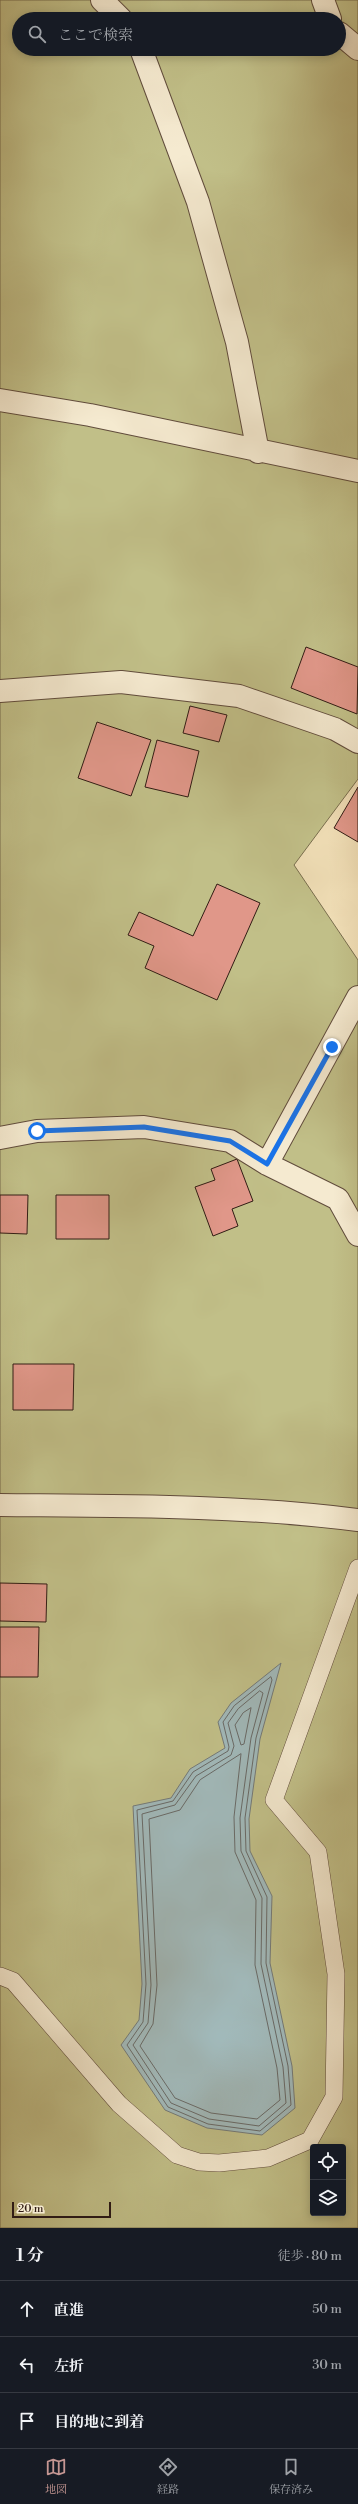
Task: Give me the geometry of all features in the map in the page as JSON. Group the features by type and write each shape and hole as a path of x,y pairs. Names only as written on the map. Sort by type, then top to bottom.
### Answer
{"street":[{"path":"102,0 114,12"},
{"path":"323,0 327,12"},
{"path":"346,39 358,49"},
{"path":"144,56 198,202 237,342 258,452"},
{"path":"0,400 90,415 258,452 358,471"},
{"path":"0,691 121,682 239,696 335,729 358,742"},
{"path":"267,1164 358,997"},
{"path":"0,1138 37,1131 144,1127 230,1141 267,1164 338,1199 358,1235"},
{"path":"0,1505 150,1507 295,1512 358,1520"}],"lane":[{"path":"0,1976 12,1981 119,2104 177,2155 199,2162 219,2163 268,2158 310,2140 334,2097 336,1974 318,1852 274,1800 358,1568"}],"shaded area":[{"path":"0,0 358,0 358,779 294,865 358,960 358,2228 0,2228"}],"water":[{"path":"281,1663 260,1739 249,1819 250,1851 272,1896 270,1963 292,2066 295,2108 262,2135 207,2128 165,2110 121,2045 139,2020 142,1984 133,1806 171,1798 190,1769 225,1748 218,1722 231,1703"}],"building":[{"path":"306,647 358,667 357,714 291,688"},
{"path":"190,706 227,715 219,742 183,733"},
{"path":"97,722 151,740 131,796 78,778"},
{"path":"157,740 199,751 188,797 145,787"},
{"path":"358,787 358,842 334,828"},
{"path":"217,884 260,903 217,1000 145,968 154,946 128,935 139,912 193,936"},
{"path":"237,1159 253,1201 232,1209 238,1226 213,1236 195,1187 215,1180 211,1169"},
{"path":"0,1195 28,1195 27,1234 0,1233"},
{"path":"56,1195 109,1195 109,1239 56,1239"},
{"path":"13,1364 74,1364 73,1410 13,1410"},
{"path":"0,1583 47,1584 46,1622 0,1621"},
{"path":"0,1627 39,1627 38,1677 0,1677"}],"route":[{"path":"37,1131 144,1127 230,1141 267,1164 332,1047"}]}
